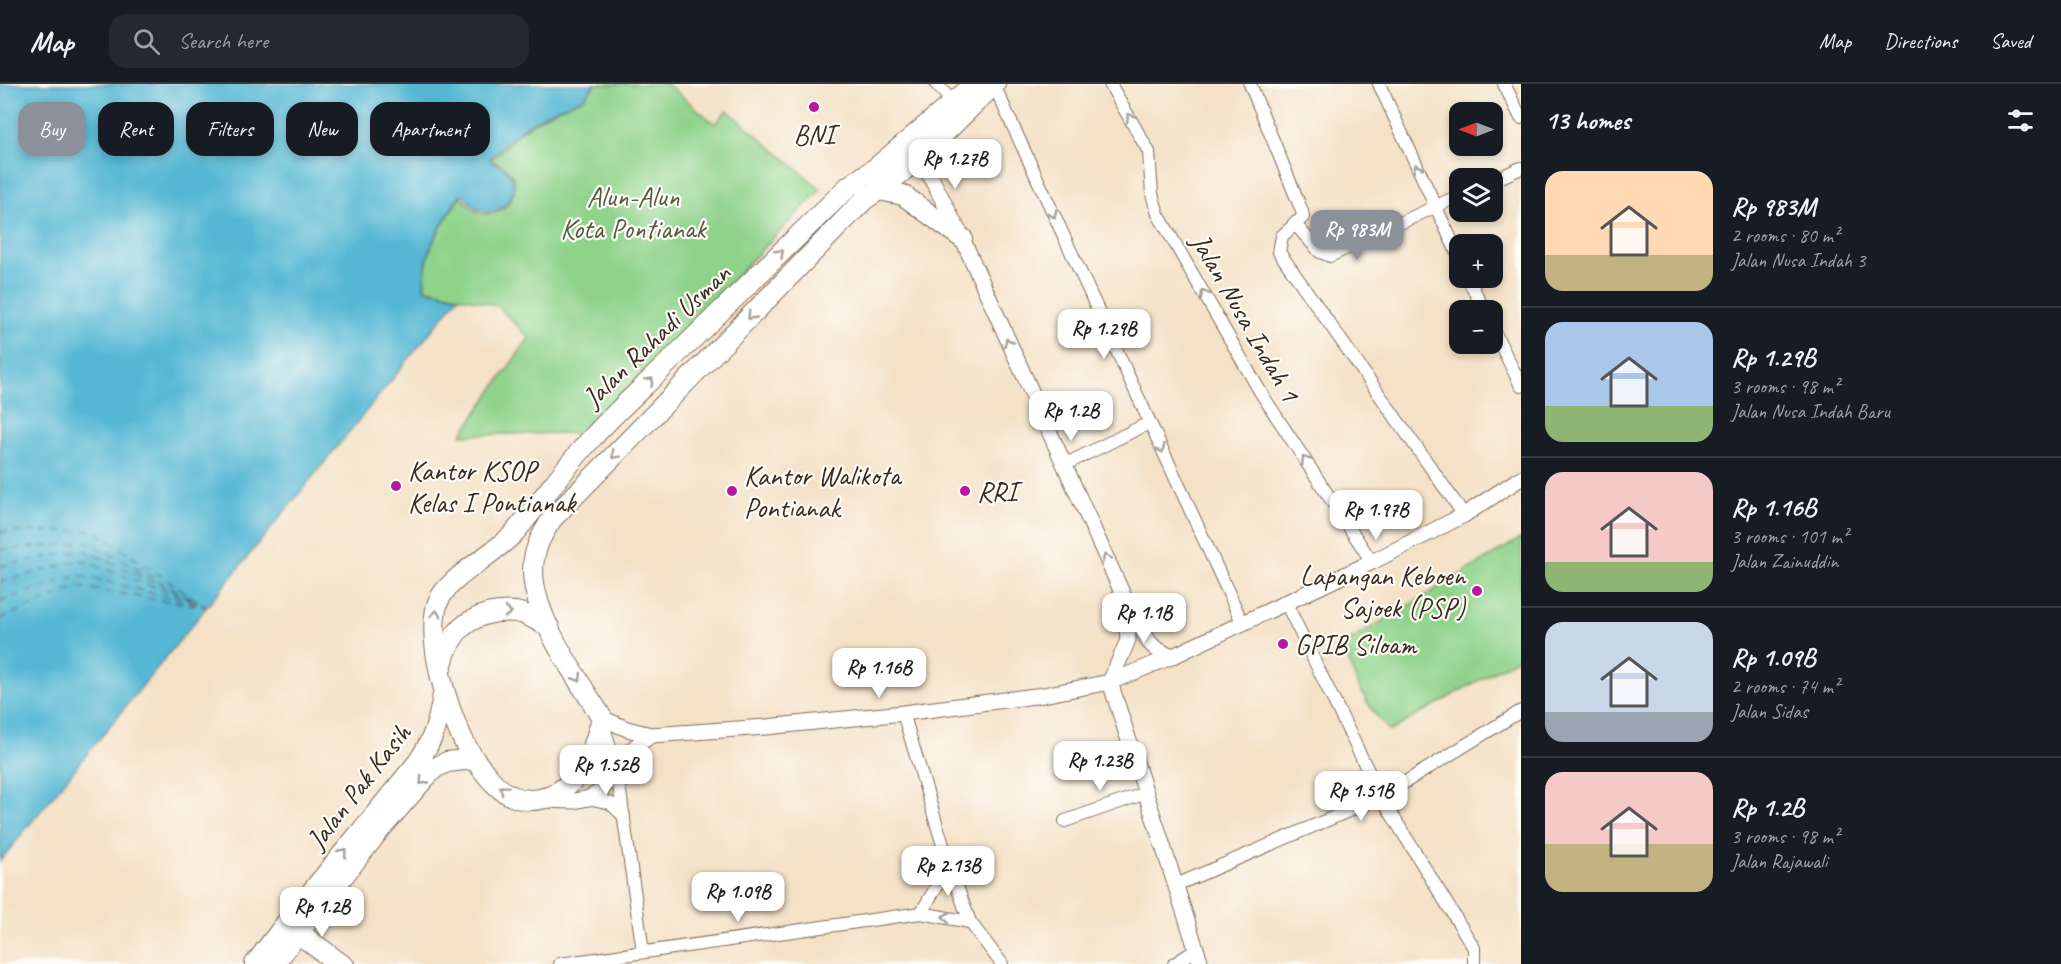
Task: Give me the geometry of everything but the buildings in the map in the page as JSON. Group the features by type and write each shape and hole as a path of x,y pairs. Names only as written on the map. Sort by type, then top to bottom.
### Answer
{"highway":[{"path":"915,148 954,103 975,84"},
{"path":"915,148 994,84"},
{"name":"Jalan Rahadi Usman","path":"442,681 435,629 435,610 446,589 513,534 592,438 849,186 877,167 915,148"},
{"name":"Jalan Rahadi Usman","path":"549,627 538,604 533,568 539,542 552,519 843,221 864,200 880,190 915,148"},
{"path":"880,190 903,195 962,238"},
{"path":"507,611 530,616 549,627 602,718 592,751 581,771 558,792 541,800 512,796 502,790 474,759 454,721 442,681 445,654 454,636 467,622 507,611"},
{"name":"Jalan Pak Kasih","path":"255,964 426,750 438,726 442,681"},
{"name":"Jalan Pak Kasih","path":"274,964 378,832 425,778 435,768 447,762 474,759"}],"street":[{"path":"936,84 954,103"},
{"path":"994,84 1242,622"},
{"name":"Jalan Nusa Indah 1","path":"1110,84 1149,152 1152,194 1158,214 1261,393 1372,562"},
{"path":"1250,84 1303,217 1282,236 1278,252 1464,515"},
{"path":"1379,84 1449,237"},
{"path":"1504,84 1521,118"},
{"path":"915,148 962,238 1124,597 1149,642 1171,657"},
{"path":"1503,176 1521,168"},
{"path":"1294,223 1320,252 1330,256 1449,200"},
{"path":"1503,349 1521,386"},
{"path":"1064,465 1149,423"},
{"path":"602,718 627,729 651,735 766,727 903,713 1061,692 1110,681 1171,657 1372,562 1464,515 1521,478"},
{"path":"1124,597 1128,640 1110,681 1199,957 1174,964"},
{"path":"1286,601 1381,796 1474,948 1474,964"},
{"path":"1176,885 1381,796 1521,711"},
{"path":"903,713 949,865 970,922 1002,964"},
{"path":"602,718 617,771 643,952"},
{"path":"589,798 601,791 631,750 651,735"},
{"path":"1065,821 1146,793"},
{"path":"541,800 567,801 589,798 610,802 624,816"},
{"path":"921,913 949,865"},
{"path":"560,964 921,913 970,922"},
{"path":"298,932 332,964"},
{"path":"298,932 348,964"}],"green space":[{"name":"Alun-Alun Kota Pontianak","path":"596,84 667,84 715,124 727,110 821,189 580,437 571,433 461,435 529,338 498,306 425,288 425,274 430,250 461,196 472,209 486,214 496,213 505,207 512,198 513,177 505,167 491,160 521,131 548,114 584,98"},
{"name":"Lapangan Keboen Sajoek (PSP)","path":"1521,538 1521,656 1390,731 1381,722 1361,691 1344,644"}],"water":[{"path":"0,84 595,84 584,98 547,113 520,130 490,158 491,162 505,169 512,179 513,191 508,201 499,209 488,212 476,208 464,195 460,195 434,239 424,275 424,289 459,297 0,861"}],"ferry route":[{"path":"0,532 95,531 207,607"},
{"path":"0,550 88,542 198,602"},
{"path":"0,566 84,550 193,600"},
{"path":"0,582 81,560 203,605"},
{"path":"0,601 79,575 197,604"},
{"path":"0,619 77,587 206,607"}],"place":[{"name":"BNI","path":"814,107"},
{"name":"Kantor KSOP Kelas I Pontianak","path":"396,486"},
{"name":"Kantor Walikota Pontianak","path":"732,491"},
{"name":"RRI","path":"965,491"},
{"name":"Lapangan Keboen Sajoek (PSP)","path":"1477,591"},
{"name":"GPIB Siloam","path":"1283,644"}]}
